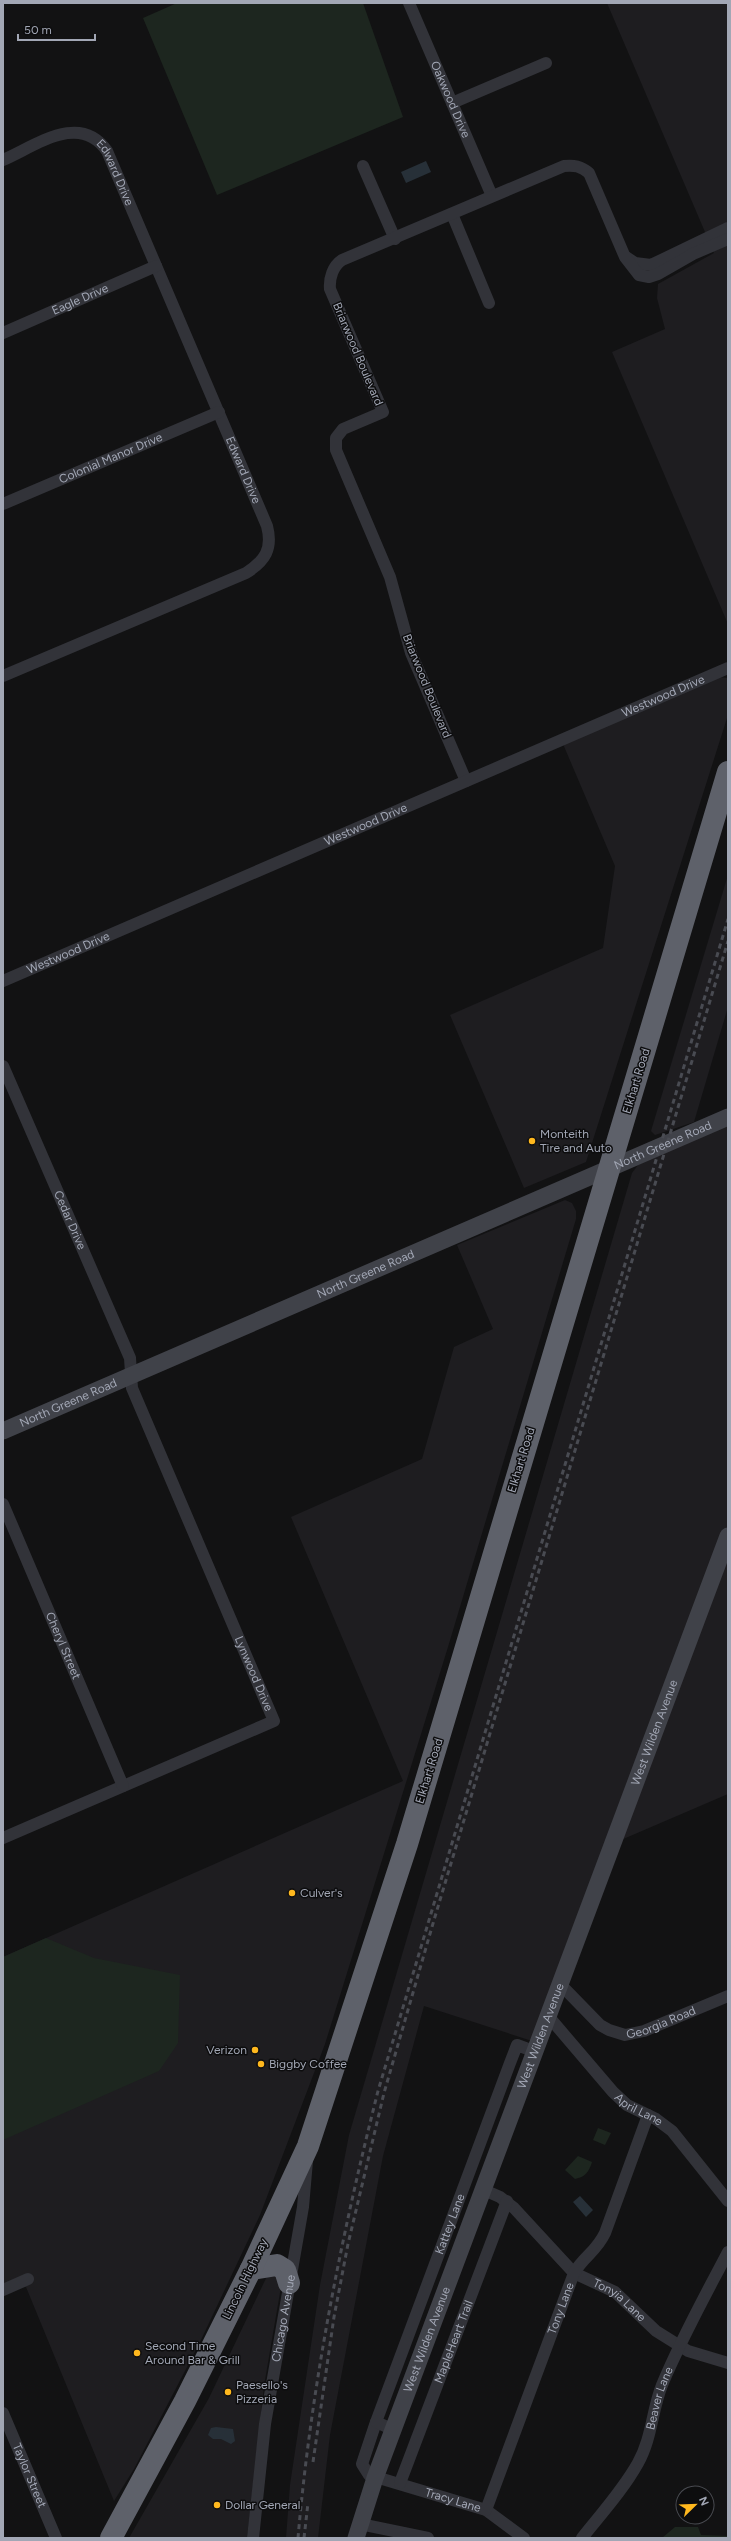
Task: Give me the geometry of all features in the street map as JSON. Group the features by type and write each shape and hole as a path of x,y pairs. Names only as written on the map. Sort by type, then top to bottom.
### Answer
{"highway":[{"name":"Elkhart Road","path":"308,2146 409,1836 728,772"},
{"name":"Lincoln Highway","path":"111,2538 186,2401 251,2269 308,2146"},
{"path":"251,2269 278,2265 285,2270 289,2283"}],"street":[{"name":"Oakwood Drive","path":"409,3 492,196"},
{"path":"452,103 546,64"},
{"name":"Edward Drive","path":"3,160 64,133 76,131 88,133 99,140 107,152 219,412 267,526 270,544 265,556 246,573 7,675"},
{"name":"Briarwood Boulevard","path":"466,781 411,653 390,577 336,450 336,438 343,429 383,412 330,288 334,268 342,260 395,239 564,166 572,165 583,168 594,182 625,257 634,271 644,277 649,277 728,240"},
{"path":"363,166 395,239"},
{"path":"452,214 489,303"},
{"path":"625,257 635,263 651,265 728,228"},
{"name":"Eagle Drive","path":"3,333 156,266"},
{"name":"Colonial Manor Drive","path":"3,504 219,412"},
{"name":"Westwood Drive","path":"3,981 728,668"},
{"name":"Cedar Drive","path":"3,1066 130,1358 131,1376"},
{"name":"North Greene Road","path":"3,1431 728,1117"},
{"name":"Lynwood Drive","path":"3,1838 274,1721 132,1388 131,1376"},
{"name":"Cheryl Street","path":"3,1504 123,1786"},
{"name":"West Wilden Avenue","path":"358,2531 375,2478 536,2052 728,1536"},
{"name":"Georgia Road","path":"561,1985 600,2025 609,2030 625,2035 644,2031 728,1996"},
{"name":"April Lane","path":"549,2017 613,2092 627,2105 663,2123 672,2132 728,2201"},
{"name":"Kattey Lane","path":"375,2478 364,2470 362,2464 376,2422 449,2231 516,2045 536,2052"},
{"name":"Tony Lane","path":"486,2510 574,2272 579,2264 596,2250 603,2237 648,2115"},
{"name":"Chicago Avenue","path":"253,2538 265,2424 303,2207 308,2146"},
{"name":"Tonyia Lane","path":"484,2190 506,2201 522,2215 574,2272 614,2292 646,2324 679,2346 697,2355 728,2363"},
{"name":"MapleHeart Trail","path":"400,2483 506,2201"},
{"path":"449,2231 466,2237"},
{"name":"Beaver Lane","path":"582,2538 629,2478 639,2462 646,2445 657,2398 679,2346 728,2252"},
{"path":"3,2290 28,2279"},
{"name":"Taylor Street","path":"3,2413 56,2538"},
{"path":"376,2422 394,2430"},
{"name":"Tracy Lane","path":"375,2478 400,2483 486,2510 524,2538"},
{"path":"358,2531 428,2538"}],"shaded area":[{"path":"177,3 363,3 403,117 217,195 143,18"},
{"path":"607,3 728,3 728,624 612,352 665,329 657,298 658,284 714,253"},
{"path":"426,161 431,172 406,183 401,172"},
{"path":"718,677 728,678 728,715 586,1162 524,1188 450,1015 603,948 615,866 563,744"},
{"path":"728,875 728,1007 694,1122 655,1135 651,1131"},
{"path":"728,1125 728,1794 614,1843 532,2041 424,2006 383,2156 330,2435 318,2538 286,2538 290,2485 320,2285 349,2135 632,1173 638,1165"},
{"path":"565,1200 572,1203 576,1211 576,1219 448,1647 325,2044 260,2215 200,2342 134,2469 114,2501 26,2287 3,2290 3,1957 403,1781 291,1517 422,1459 454,1347 493,1329 457,1245"},
{"path":"46,1938 94,1958 180,1975 178,2043 159,2071 3,2140 3,1957"},
{"path":"598,2128 611,2133 605,2145 593,2140"},
{"path":"578,2156 592,2162 586,2174 575,2179 565,2170"},
{"path":"580,2196 593,2210 586,2217 573,2202"},
{"path":"269,2272 282,2281 264,2386 247,2538 129,2538 209,2398"},
{"path":"216,2427 233,2429 235,2441 231,2444 221,2439 213,2439 208,2435 211,2428"},
{"path":"675,2527 698,2527 701,2535 728,2536 728,2538 662,2538"}],"railway":[{"path":"298,2538 311,2425 329,2313 364,2146 378,2091 728,919"},
{"path":"313,2462 334,2317 348,2244 384,2093 434,1920 728,941"},
{"path":"304,2538 308,2503"}],"place":[{"name":"Monteith Tire and Auto","path":"532,1141"},
{"name":"Culver's","path":"292,1893"},
{"name":"Verizon","path":"255,2050"},
{"name":"Biggby Coffee","path":"261,2064"},
{"name":"Second Time Around Bar & Grill","path":"137,2353"},
{"name":"Paesello's Pizzeria","path":"228,2392"},
{"name":"Dollar General","path":"217,2505"}]}
